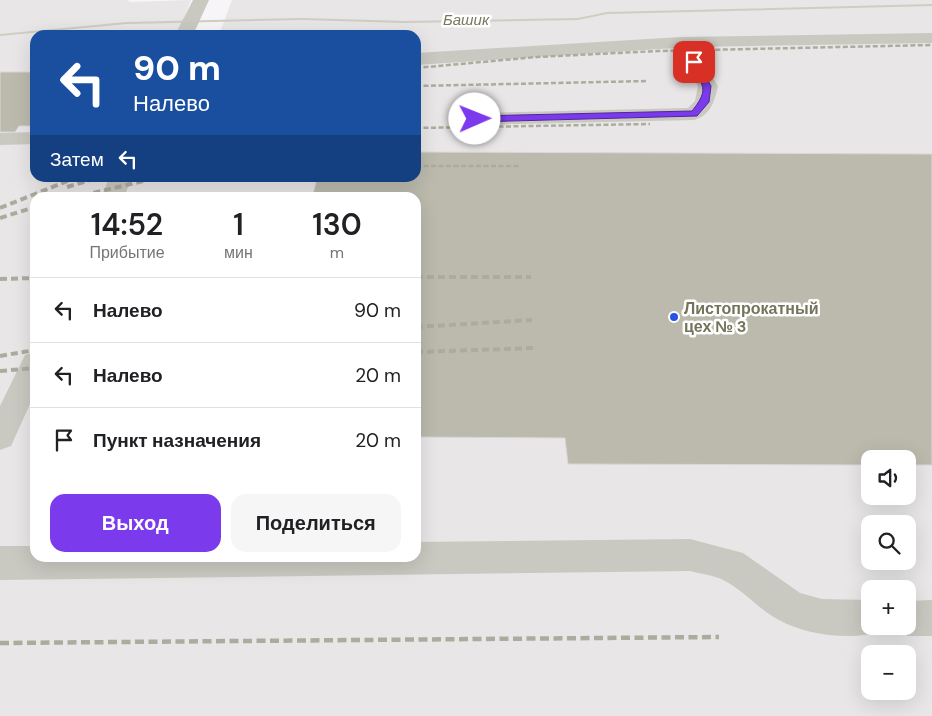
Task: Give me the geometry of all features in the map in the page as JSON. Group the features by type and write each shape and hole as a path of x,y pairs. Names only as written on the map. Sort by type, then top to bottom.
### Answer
{"street":[{"path":"186,30 201,0"},
{"path":"421,59 681,42 932,38"},
{"path":"475,119 694,114 704,102 708,86 681,42"},
{"path":"0,138 30,138"},
{"path":"0,437 30,374"},
{"path":"421,558 690,555 731,565 791,608 822,618 861,618"},
{"path":"0,563 86,562"},
{"path":"916,618 932,618"}],"shaded area":[{"path":"0,0 127,0 130,2 191,0 179,30 30,30 30,182 421,182 421,30 221,30 232,0 932,0 932,716 0,716"}],"building":[{"path":"0,72 30,72 30,126 19,126 15,132 0,132"},
{"name":"Листопрокатный цех № 3","path":"421,152 932,154 932,465 916,465 916,450 861,450 861,465 568,464 565,438 421,437 421,192 314,192 316,182 421,182"}],"waterway":[{"name":"Башик","path":"53,30 127,23 303,19 404,22 578,19 607,13 932,5"},
{"name":"Башик","path":"0,35 30,32"}],"railway":[{"path":"421,68 537,57 658,51 932,45"},
{"path":"421,86 648,81"},
{"path":"421,128 650,124"},
{"path":"421,166 520,166"},
{"path":"40,192 65,182"},
{"path":"67,187 84,182"},
{"path":"97,192 139,182"},
{"path":"0,208 30,196"},
{"path":"0,218 30,209"},
{"path":"421,277 531,277"},
{"path":"0,279 30,278"},
{"path":"421,327 532,320"},
{"path":"421,352 535,348"},
{"path":"0,356 30,351"},
{"path":"0,371 30,368"},
{"path":"0,643 719,637"}],"place":[{"name":"Листопрокатный цех № 3","path":"674,317"}],"route":[{"path":"475,119 694,114 704,102 708,86 694,62"}]}
